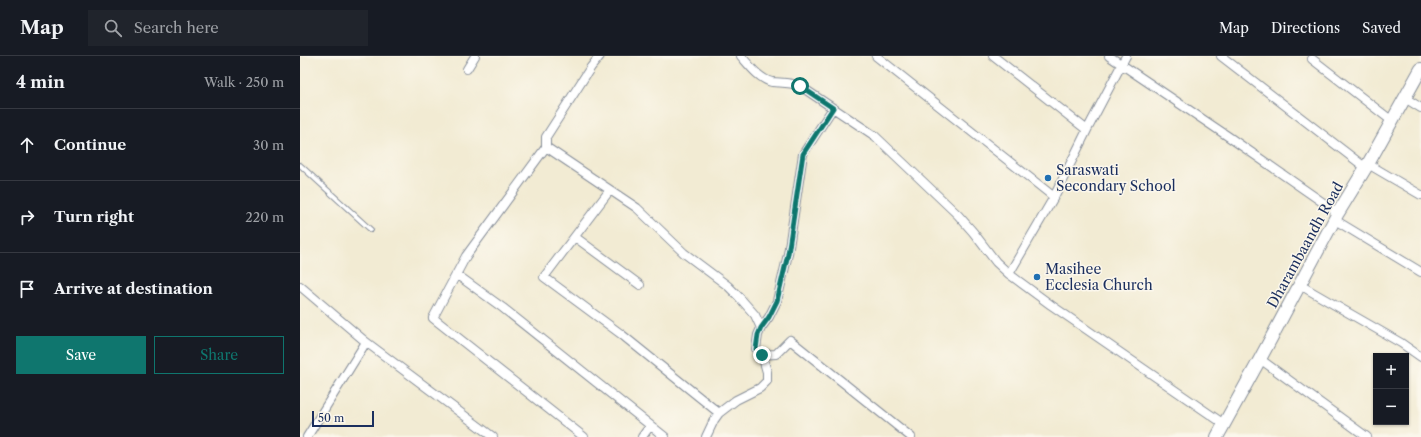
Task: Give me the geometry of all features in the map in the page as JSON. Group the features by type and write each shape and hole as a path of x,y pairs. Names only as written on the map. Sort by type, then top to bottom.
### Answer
{"main road":[{"name":"Dharambaandh Road","path":"1217,437 1336,217 1367,166 1421,69"}],"street":[{"path":"467,69 475,56"},
{"path":"584,437 433,318 466,256 546,147 546,137 591,67 600,56"},
{"path":"741,56 764,79 771,82 790,83 800,86 875,136 958,215 996,262 1009,274 1051,305 1224,424"},
{"path":"876,56 1054,197"},
{"path":"993,56 1087,130"},
{"path":"1109,56 1229,137 1336,217 1421,272"},
{"path":"1009,274 1054,197 1126,56"},
{"path":"1221,56 1367,166 1421,195"},
{"path":"1312,59 1392,121"},
{"path":"1405,98 1421,108"},
{"path":"706,437 719,413 736,400 760,388 767,381 767,372 762,355 756,349 758,335 777,301 788,254 803,154 833,108"},
{"path":"546,147 637,208 684,254 728,286 755,314 761,328"},
{"path":"610,190 544,277 621,334 719,413"},
{"path":"575,237 640,285"},
{"path":"456,274 503,308 665,437"},
{"path":"1300,285 1400,343 1421,357"},
{"path":"300,286 366,342 493,437"},
{"path":"762,355 776,354 790,340 911,437"},
{"path":"307,437 366,342"},
{"path":"1260,359 1367,437"},
{"path":"642,437 650,426"}],"lane":[{"path":"300,165 371,230"}],"place":[{"name":"Saraswati Secondary School","path":"1048,178"},
{"name":"Masihee Ecclesia Church","path":"1037,277"}],"route":[{"path":"762,355 756,349 758,335 777,301 788,254 800,165 803,154 833,108 800,86"}]}
